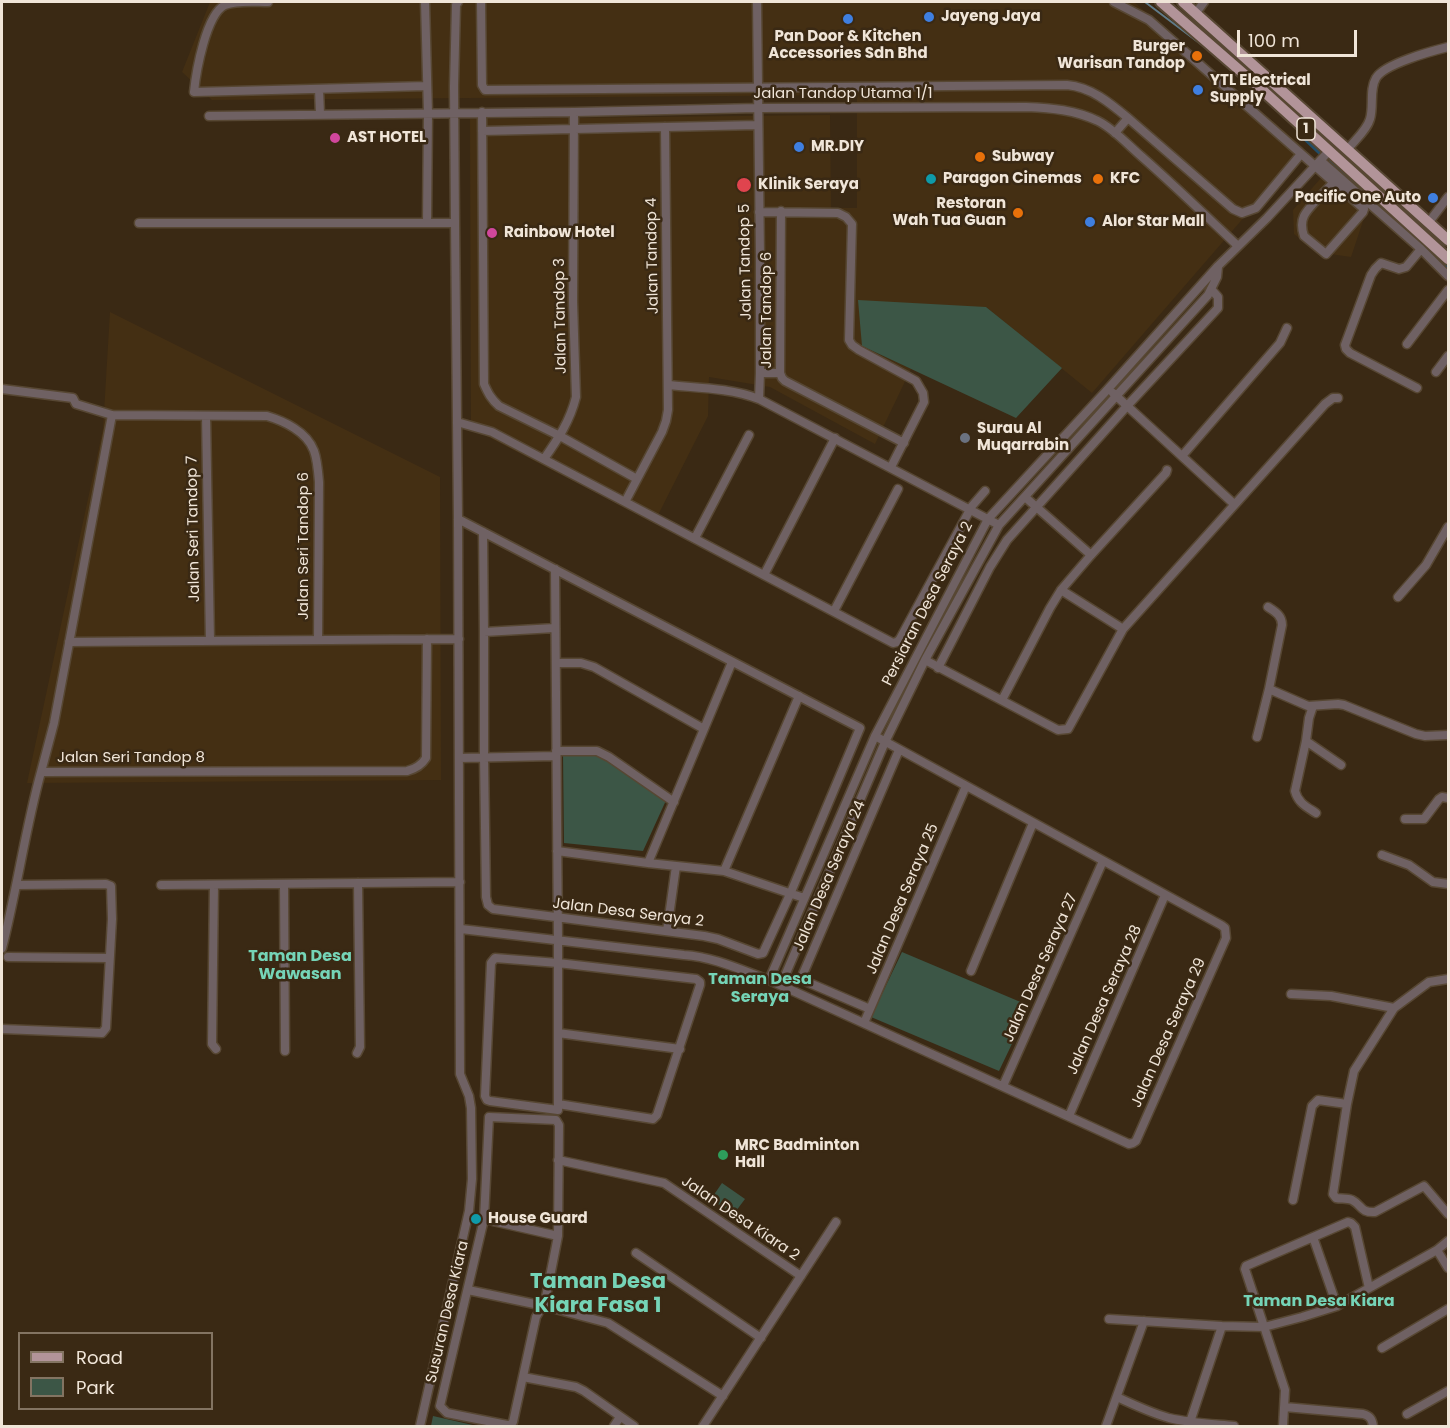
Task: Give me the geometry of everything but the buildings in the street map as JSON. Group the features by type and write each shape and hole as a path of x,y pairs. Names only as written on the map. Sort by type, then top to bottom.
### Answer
{"main road":[{"name":"1","path":"1161,2 1449,259"},
{"name":"1","path":"1184,2 1449,240"}],"street":[{"path":"268,2 232,2 219,10 204,43 196,71 194,92 427,86"},
{"path":"425,2 428,112 427,223"},
{"path":"481,2 482,84 485,90 1075,86 1103,98 1233,209 1242,213 1256,208 1301,154"},
{"name":"Jalan Tandop 5","path":"757,2 759,399"},
{"path":"1114,2 1149,20 1301,154 1318,164 1421,249 1449,276"},
{"path":"1196,13 1204,2"},
{"path":"420,1426 468,1217 472,1179 471,1108 460,1074 461,929 455,223 456,3"},
{"path":"1348,149 1370,121 1374,83 1381,72 1409,59 1449,47"},
{"path":"319,89 320,114"},
{"name":"Jalan Tandop Utama 1/1","path":"209,116 758,108 1050,108 1083,115 1100,123 1115,134 1238,246"},
{"path":"482,112 484,384 492,400 499,406 560,436 637,480"},
{"name":"Jalan Tandop 3","path":"544,459 560,436 573,411 576,397 573,302 574,112"},
{"path":"1115,134 1128,118"},
{"path":"482,131 758,125"},
{"name":"Jalan Tandop 4","path":"625,502 666,421 668,410 665,127"},
{"name":"Persiaran Desa Seraya 2","path":"769,980 875,736 988,519 1218,266 1267,218 1329,151"},
{"path":"1318,164 1334,183 1357,198 1364,209 1326,254 1307,239 1303,232 1303,217 1334,183"},
{"path":"1429,222 1449,197"},
{"path":"1256,208 1267,218"},
{"name":"Jalan Tandop 6","path":"781,211 780,373 782,378 904,443"},
{"path":"759,212 838,213 852,224 849,340 859,350 916,381 923,393 924,402 891,467"},
{"path":"139,223 455,223"},
{"path":"1417,388 1348,352 1345,343 1375,269 1381,263 1399,269 1406,267 1421,249"},
{"name":"Persiaran Desa Seraya 2","path":"781,985 885,742 925,660 999,525 1208,295 1217,277 1218,266"},
{"path":"938,668 1007,540 1218,308 1218,297 1211,289"},
{"path":"1407,344 1449,290"},
{"path":"1182,456 1280,344 1287,328"},
{"path":"1436,372 1449,356"},
{"path":"760,373 780,373"},
{"path":"668,385 717,389 759,399 999,525"},
{"path":"1108,388 1234,504"},
{"name":"Jalan Seri Tandop 6","path":"2,389 73,398 76,404 112,415 267,416 279,419 305,435 310,441 318,464 318,640"},
{"path":"925,660 1058,730 1068,729 1123,629 1325,404 1333,398 1338,398"},
{"name":"Jalan Seri Tandop 8","path":"112,415 54,723 41,772 395,771 415,769 426,758 427,639"},
{"name":"Jalan Seri Tandop 7","path":"206,416 210,641"},
{"path":"457,422 492,432 893,643 897,642 970,509 985,491"},
{"path":"695,538 749,435"},
{"path":"764,575 835,438"},
{"path":"1002,700 1061,590 1167,470"},
{"path":"834,611 898,489"},
{"path":"1025,497 1091,555"},
{"path":"458,519 861,728 791,892"},
{"path":"1398,597 1426,565 1449,527"},
{"path":"483,532 484,757"},
{"path":"555,569 558,851 558,918 558,940 558,963 558,1033 558,1104 558,1110 487,1100 485,1096 491,963 495,958 558,963 696,979 699,980 700,985 657,1115 653,1119 558,1104"},
{"path":"1061,590 1123,629"},
{"path":"1257,737 1282,620 1276,612 1268,608"},
{"path":"484,633 555,628"},
{"path":"69,642 459,639"},
{"path":"648,863 732,662"},
{"path":"556,663 581,663 594,667 704,729"},
{"path":"1269,689 1313,706 1338,704 1416,734 1449,735"},
{"path":"724,871 799,696"},
{"path":"1313,706 1295,791 1300,802 1316,813"},
{"path":"875,736 1166,895"},
{"path":"1306,741 1341,765"},
{"name":"Jalan Desa Seraya 24","path":"870,1009 807,982 803,974 899,750"},
{"path":"459,758 597,751 674,802"},
{"name":"Jalan Desa Seraya 2","path":"484,757 486,897 488,905 493,909 718,939 758,954 763,953 791,892"},
{"path":"2,948 41,772"},
{"name":"Jalan Desa Seraya 25","path":"864,1023 966,786"},
{"path":"1405,819 1424,819 1439,799 1449,798"},
{"path":"971,971 1033,823"},
{"path":"558,851 724,871 804,898"},
{"path":"1382,855 1410,865 1433,882 1449,884"},
{"name":"Jalan Desa Seraya 27","path":"1003,1086 1103,861"},
{"path":"667,931 675,866"},
{"path":"161,885 460,882"},
{"path":"357,1053 360,1047 358,883"},
{"path":"2,1029 102,1033 106,1028 112,919 111,886 106,884 17,885"},
{"path":"284,884 285,1051"},
{"path":"214,885 212,1044 216,1049"},
{"name":"Jalan Desa Seraya 29","path":"1069,1116 1129,1144 1136,1141 1226,938 1225,928 1221,925 1166,895"},
{"name":"Jalan Desa Seraya 28","path":"1069,1116 1166,895"},
{"path":"461,929 700,956 781,985 1069,1116"},
{"path":"8,957 110,958"},
{"path":"1449,979 1429,982 1394,1008 1354,1071 1333,1187 1333,1194 1336,1198 1350,1199 1362,1210 1375,1212 1424,1186 1449,1214"},
{"path":"1291,994 1331,996 1394,1008"},
{"path":"558,1033 680,1048"},
{"path":"1293,1200 1312,1106 1318,1100 1347,1104"},
{"name":"Susuran Desa Kiara","path":"524,1377 513,1422 510,1425 447,1413 440,1404 484,1219 489,1117 556,1120 559,1125 558,1160"},
{"path":"558,1160 558,1236 544,1306 536,1317 524,1377 576,1387 634,1426"},
{"name":"Jalan Desa Kiara 2","path":"558,1160 664,1184 801,1276"},
{"path":"484,1219 558,1236"},
{"path":"703,1426 836,1222"},
{"path":"1283,1426 1285,1390 1245,1266 1348,1222 1356,1227 1369,1288"},
{"path":"1313,1237 1337,1306"},
{"path":"1109,1319 1264,1327 1337,1306 1437,1250 1449,1240"},
{"path":"1437,1250 1449,1268"},
{"path":"636,1253 761,1338"},
{"path":"468,1290 544,1306 608,1323 723,1396"},
{"path":"1382,1348 1449,1310"},
{"path":"1106,1426 1144,1322"},
{"path":"1190,1422 1222,1326"},
{"path":"1407,1414 1449,1391"},
{"path":"1117,1397 1153,1413 1190,1422 1234,1426"},
{"path":"1285,1407 1363,1414 1372,1420 1373,1426"},
{"path":"614,1426 620,1417"}],"shaded area":[{"path":"210,2 1134,2 1304,148 1092,393 986,307 862,346 911,369 875,444 770,387 709,377 708,416 654,523 471,428 470,119 830,115 831,208 857,208 857,95 212,100 182,72"},
{"path":"1327,171 1368,206 1351,257 1316,252 1294,234 1293,210"},
{"path":"110,312 440,477 441,780 27,783 103,429"}],"green space":[{"path":"858,300 986,307 1062,368 1016,418 862,346"},
{"path":"597,754 668,796 643,851 564,843 563,755"},
{"path":"902,952 1030,1006 999,1071 871,1017"},
{"path":"722,1183 745,1199 733,1215 711,1199"},
{"path":"433,1416 477,1426 431,1426"}],"waterway":[{"path":"1145,2 1210,51"},
{"path":"1303,134 1324,154"},
{"path":"1333,162 1448,267"}],"place":[{"name":"Jayeng Jaya","path":"929,17"},
{"name":"Pan Door & Kitchen Accessories Sdn Bhd","path":"848,19"},
{"name":"Burger Warisan Tandop","path":"1197,56"},
{"name":"YTL Electrical Supply","path":"1198,90"},
{"name":"AST HOTEL","path":"335,138"},
{"name":"MR.DIY","path":"799,147"},
{"name":"Subway","path":"980,157"},
{"name":"Paragon Cinemas","path":"931,179"},
{"name":"KFC","path":"1098,179"},
{"name":"Klinik Seraya","path":"744,185"},
{"name":"Pacific One Auto","path":"1433,198"},
{"name":"Restoran Wah Tua Guan","path":"1018,213"},
{"name":"Alor Star Mall","path":"1090,222"},
{"name":"Rainbow Hotel","path":"492,233"},
{"name":"Surau Al Muqarrabin","path":"965,438"},
{"name":"MRC Badminton Hall","path":"723,1155"},
{"name":"House Guard","path":"476,1219"}],"district":[{"name":"Taman Desa Wawasan","path":"300,966"},
{"name":"Taman Desa Seraya","path":"760,989"},
{"name":"Taman Desa Kiara Fasa 1","path":"598,1295"},
{"name":"Taman Desa Kiara","path":"1319,1302"}]}
